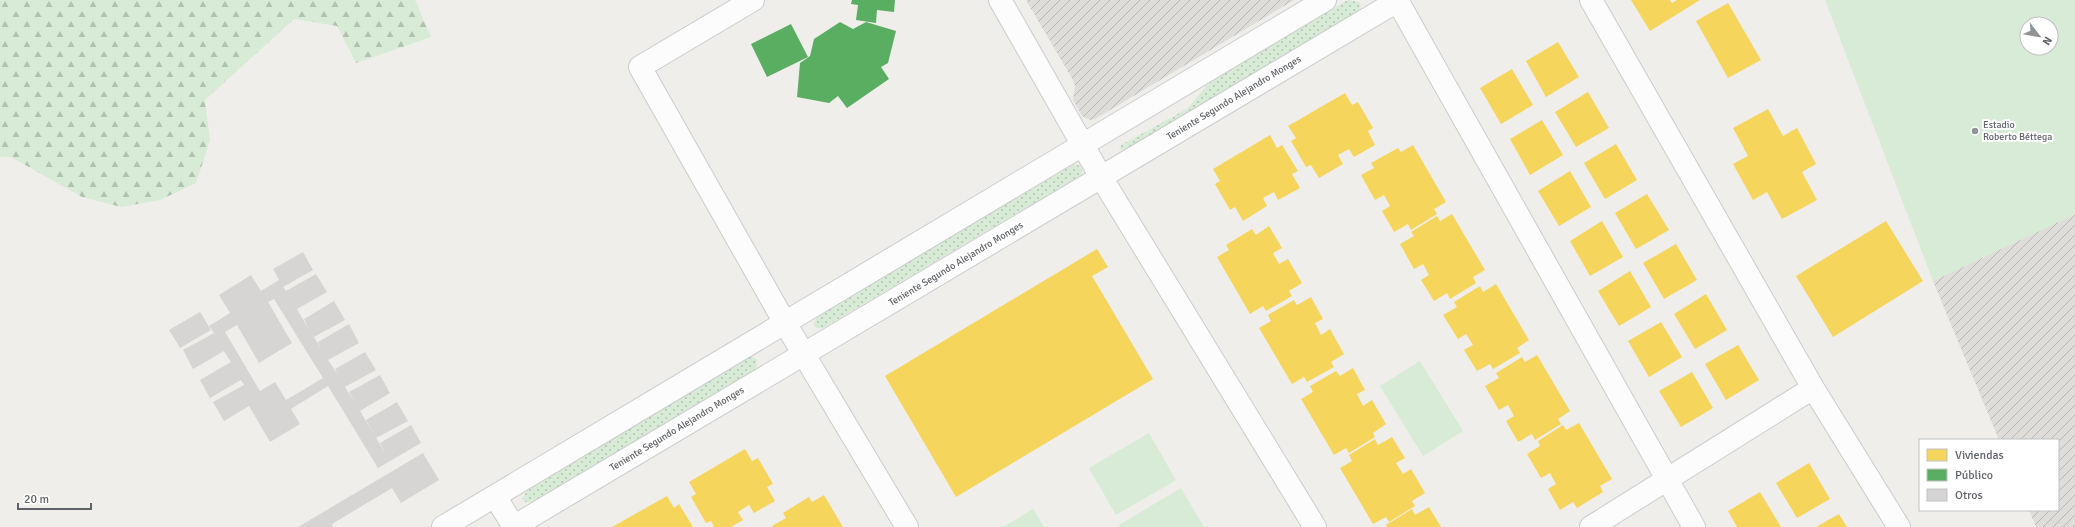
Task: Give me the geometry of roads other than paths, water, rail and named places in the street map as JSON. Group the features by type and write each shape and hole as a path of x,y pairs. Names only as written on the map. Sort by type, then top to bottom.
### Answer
{"street":[{"path":"753,0 640,68 803,354 907,527"},
{"path":"1000,0 1101,177 1315,527"},
{"path":"443,527 1325,0"},
{"path":"1398,0 1694,527"},
{"name":"Teniente Segundo Alejandro Monges","path":"514,527 1398,0"},
{"path":"1591,0 1813,388 1899,527"},
{"path":"1591,527 1813,388"},
{"path":"495,496 514,527"}],"place":[{"name":"Estadio Roberto Béttega","path":"1975,131"}]}
